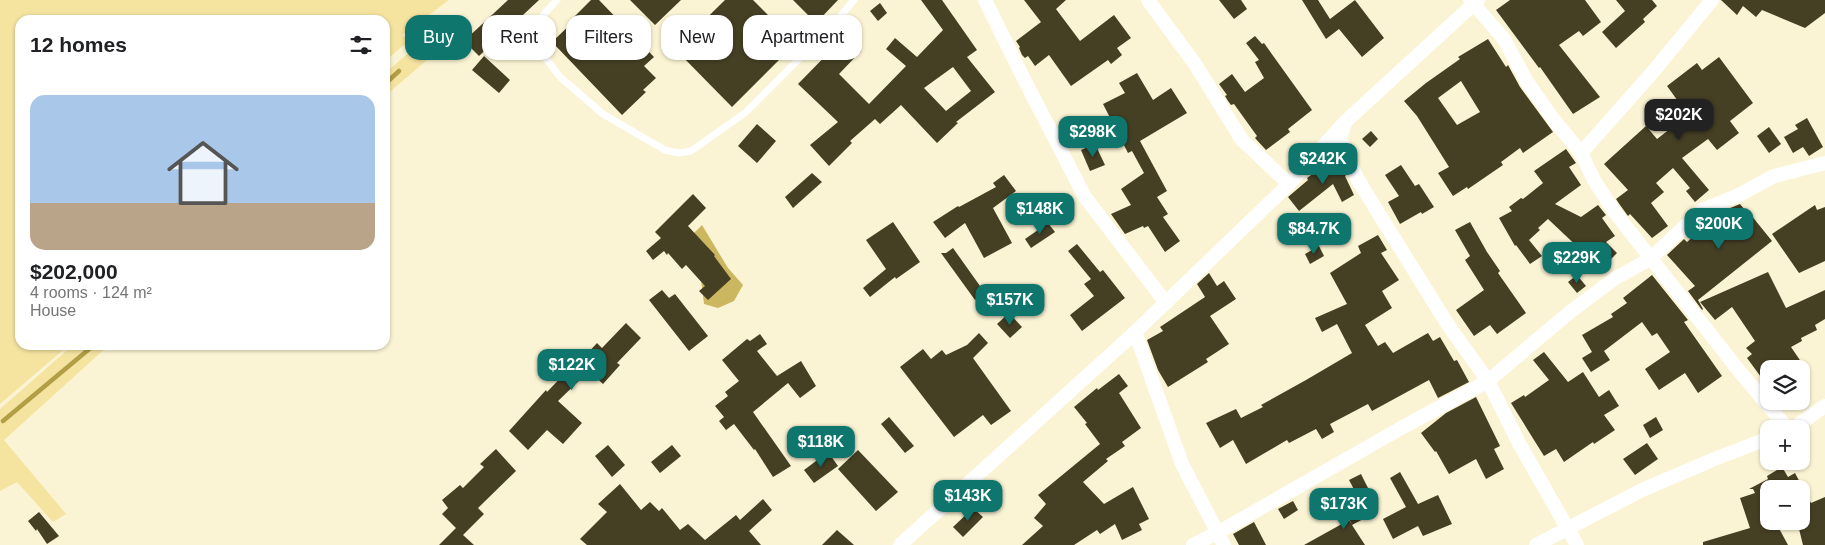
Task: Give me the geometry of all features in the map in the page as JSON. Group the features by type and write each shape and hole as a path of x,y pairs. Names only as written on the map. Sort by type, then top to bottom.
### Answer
{"street":[{"path":"985,0 1085,197 1166,303"},
{"path":"1148,0 1195,64 1242,140 1289,184"},
{"path":"1581,153 1712,0"},
{"path":"900,545 1166,303 1289,184 1345,122 1474,1 1504,39 1527,82 1554,120 1581,153 1594,180 1613,210 1740,372 1780,420"},
{"path":"1345,122 1340,138 1358,180 1448,325 1488,381 1520,445 1577,545"},
{"path":"1193,545 1221,538 1411,422 1488,381 1570,312 1614,279 1650,258 1702,210 1740,195 1774,176 1825,163"},
{"path":"1135,332 1182,464 1221,538"},
{"path":"1805,420 1825,406"},
{"path":"1536,545 1642,490 1760,441"}],"lane":[{"path":"556,0 536,24 533,37 535,44 560,78 603,114 665,150 678,153 691,151 745,113 833,25 854,0"}],"shaded area":[{"path":"0,0 449,0 429,15 405,15 405,33 402,35 405,37 405,44 390,57 390,15 15,15 15,350 63,350 0,404"},
{"path":"405,56 405,60 427,60 390,92 390,69"},
{"path":"702,225 728,268 743,285 734,301 718,308 704,304 701,279 676,251"},
{"path":"67,350 103,350 4,440 66,514 53,522 17,482 0,491 0,409"}],"building":[{"path":"508,0 539,0 523,15 492,15"},
{"path":"591,0 599,0 613,15 576,15"},
{"path":"630,0 681,0 665,15 661,15 661,19 655,25 651,21 651,15 645,15"},
{"path":"725,0 753,0 768,15 743,15 743,60 779,60 732,107 686,60 733,60 733,15 710,15"},
{"path":"793,0 838,0 824,15 808,15"},
{"path":"921,0 942,0 977,50 967,57 995,92 956,122 958,123 937,143 901,105 880,124 875,119 850,141 852,143 829,166 810,145 838,122 798,84 822,60 852,60 839,74 869,104 906,66 886,49 895,38 917,57 943,30","holes":["953,67 971,91 946,111 924,88"]},
{"path":"1024,0 1066,0 1056,9 1080,41 1114,15 1131,38 1117,48 1122,55 1111,64 1108,60 1071,86 1049,55 1035,66 1028,56 1025,58 1022,55 1016,41 1041,22"},
{"path":"1219,0 1241,0 1247,9 1234,19"},
{"path":"1302,0 1318,0 1330,19 1355,0 1384,38 1362,57 1339,29 1326,39"},
{"path":"1510,0 1585,0 1601,22 1583,36 1579,31 1559,45 1600,97 1573,114 1496,10"},
{"path":"1616,0 1652,0 1657,6 1643,19 1645,22 1616,48 1602,32 1625,11"},
{"path":"1721,0 1825,0 1825,13 1805,28 1762,10 1756,17 1743,6 1737,15"},
{"path":"880,3 887,13 878,21 870,11"},
{"path":"482,24 482,53 479,56 472,49 472,34"},
{"path":"566,29 566,57 556,46 556,38"},
{"path":"1255,36 1262,44 1264,43 1312,110 1288,129 1290,132 1266,150 1255,138 1257,136 1234,104 1231,105 1228,101 1225,96 1227,95 1219,84 1232,74 1245,92 1264,78 1255,62 1259,60 1246,43"},
{"path":"1488,39 1553,132 1523,153 1520,148 1501,162 1503,165 1468,189 1467,187 1453,196 1438,173 1449,167 1417,116 1404,101 1460,59 1458,57","holes":["1461,81 1480,112 1457,125 1438,98"]},
{"path":"1719,57 1753,103 1730,121 1739,133 1717,150 1708,139 1682,158 1709,190 1695,202 1686,191 1690,188 1673,168 1656,183 1664,192 1651,203 1668,226 1652,238 1630,214 1628,216 1616,199 1628,190 1604,164 1646,126 1657,139 1688,115 1667,86 1697,63 1702,70"},
{"path":"482,58 482,60 488,60 510,80 499,93 472,70"},
{"path":"569,60 651,60 644,66 656,78 643,90 646,92 622,115"},
{"path":"1137,73 1153,100 1171,88 1187,113 1140,141 1167,191 1157,197 1168,214 1163,217 1180,241 1165,252 1148,226 1144,228 1143,226 1125,234 1111,214 1131,205 1121,189 1144,173 1132,151 1128,153 1103,104 1125,93 1119,83"},
{"path":"1807,118 1823,147 1809,156 1803,147 1793,153 1784,137 1798,129 1795,125"},
{"path":"757,124 776,141 757,163 738,146"},
{"path":"1769,127 1781,144 1769,153 1757,136"},
{"path":"1371,131 1378,139 1370,147 1362,139"},
{"path":"1095,144 1105,165 1090,171 1081,150"},
{"path":"1566,149 1576,163 1569,167 1581,185 1555,204 1581,217 1598,205 1606,215 1602,218 1615,236 1606,242 1617,253 1601,269 1548,219 1529,240 1542,256 1530,264 1515,246 1499,218 1512,211 1509,207 1521,198 1523,199 1543,183 1534,171"},
{"path":"1335,158 1345,173 1354,195 1342,202 1333,184 1299,211 1288,197 1308,180 1307,178"},
{"path":"1401,165 1415,186 1419,184 1434,207 1400,224 1388,202 1399,196 1385,175"},
{"path":"812,173 822,182 793,208 785,197"},
{"path":"1004,175 1016,191 993,208 1012,243 984,258 965,223 945,238 933,222 958,206 996,187 993,183"},
{"path":"693,194 706,208 688,226 715,255 731,279 708,300 699,291 705,286 686,265 682,269 664,251 653,260 646,251 661,238 655,232"},
{"path":"1740,204 1772,241 1698,300 1702,310 1688,291 1695,286 1667,255 1684,239 1687,242 1723,211"},
{"path":"1815,205 1817,210 1825,207 1825,261 1799,273 1772,234"},
{"path":"893,222 920,262 896,279 895,277 870,297 863,288 886,269 866,240"},
{"path":"1470,222 1500,271 1498,273 1526,313 1497,334 1490,325 1474,336 1456,310 1484,290 1465,260 1470,256 1455,230"},
{"path":"1048,223 1055,232 1031,248 1025,239"},
{"path":"1378,235 1387,250 1381,253 1399,280 1382,291 1392,308 1365,325 1378,346 1385,342 1393,353 1428,333 1433,341 1440,337 1454,361 1457,360 1469,382 1438,398 1429,380 1372,411 1368,404 1330,424 1334,432 1322,439 1316,429 1289,443 1287,440 1246,464 1233,440 1220,448 1206,423 1236,409 1241,418 1263,407 1261,405 1352,353 1337,324 1322,332 1315,318 1347,304 1330,273 1361,253 1358,246"},
{"path":"1077,244 1100,272 1103,270 1125,298 1082,331 1070,315 1094,296 1084,284 1091,279 1068,251"},
{"path":"1319,246 1324,256 1310,264 1305,254"},
{"path":"953,248 985,293 975,300 941,253 946,253"},
{"path":"1768,272 1786,308 1825,290 1825,319 1815,325 1817,330 1801,338 1802,341 1791,347 1800,360 1760,360 1760,376 1747,358 1752,354 1746,348 1755,341 1732,307 1715,320 1700,302"},
{"path":"1209,273 1217,286 1224,281 1236,299 1210,316 1229,344 1206,359 1208,362 1168,387 1158,370 1147,340 1163,331 1160,327 1205,297 1197,284"},
{"path":"1577,275 1586,286 1577,293 1568,282"},
{"path":"1652,275 1688,320 1684,322 1722,376 1698,393 1685,373 1659,390 1645,369 1670,352 1657,333 1652,336 1642,322 1604,351 1610,360 1591,372 1582,358 1592,352 1582,335 1613,317 1611,314 1627,303 1623,298"},
{"path":"662,290 669,298 675,294 708,336 689,351 649,300"},
{"path":"1009,313 1022,327 1010,338 997,324"},
{"path":"626,323 641,338 617,363 620,365 603,384 589,371 558,401 582,423 563,444 547,430 528,450 509,431 546,390 547,392 572,366 574,368 597,343 602,348"},
{"path":"979,333 988,343 973,358 1011,411 991,425 983,415 954,437 900,367 923,349 931,359 942,350 946,355 967,345"},
{"path":"760,334 767,344 757,351 777,376 801,361 816,386 800,398 788,383 753,412 791,466 773,477 755,449 734,424 726,430 719,421 724,417 715,406 728,396 725,392 739,381 722,360 747,339 750,341"},
{"path":"1544,352 1568,382 1583,372 1599,397 1609,390 1619,406 1604,415 1615,430 1594,444 1593,442 1564,462 1556,449 1544,456 1511,403 1524,395 1525,397 1549,380 1533,360"},
{"path":"1119,374 1128,386 1119,393 1141,428 1122,442 1125,446 1106,459 1108,461 1083,482 1104,504 1133,487 1149,519 1139,524 1142,530 1122,540 1115,524 1100,534 1097,530 1074,545 1022,545 1043,526 1034,518 1046,504 1038,495 1100,444 1074,407 1097,388 1098,390"},
{"path":"1476,397 1500,446 1494,449 1504,469 1486,479 1476,459 1449,474 1436,451 1421,433 1446,413"},
{"path":"889,417 914,446 905,453 881,424"},
{"path":"1656,417 1663,430 1650,438 1643,425"},
{"path":"1647,443 1658,459 1635,475 1623,459"},
{"path":"608,445 625,465 612,477 595,456"},
{"path":"672,445 681,456 660,473 651,462"},
{"path":"496,449 516,471 478,508 484,514 463,535 474,545 439,545 456,528 442,514 448,508 442,500 460,485 463,488 484,467 480,464"},
{"path":"858,450 898,492 876,511 838,469"},
{"path":"828,452 838,466 814,483 804,470"},
{"path":"1777,470 1784,470 1788,477 1795,473 1799,480 1766,480 1768,479 1767,476"},
{"path":"1400,472 1418,504 1438,495 1452,524 1423,536 1418,526 1393,539 1383,519 1406,507 1390,478"},
{"path":"1361,474 1368,488 1357,495 1349,480"},
{"path":"1760,483 1760,530 1780,530 1788,545 1703,545 1703,542 1750,528 1740,498 1755,493 1753,489 1749,489"},
{"path":"620,484 641,510 650,502 659,511 662,508 680,530 688,524 705,540 736,515 740,520 763,499 772,510 749,531 761,545 587,545 580,539 607,512 598,504"},
{"path":"1825,497 1825,545 1803,545 1799,530 1810,530 1810,501 1811,503"},
{"path":"1293,501 1298,510 1284,519 1278,509"},
{"path":"1359,502 1367,517 1352,525 1365,545 1304,545 1349,520 1352,524 1344,510"},
{"path":"973,508 983,517 963,537 953,527"},
{"path":"39,512 59,536 47,544 37,529 36,531 28,521"},
{"path":"1254,522 1266,545 1239,545 1233,534"},
{"path":"837,530 854,545 822,545"}],"waterway":[{"path":"390,79 399,71"},
{"path":"3,421 88,350"}]}
